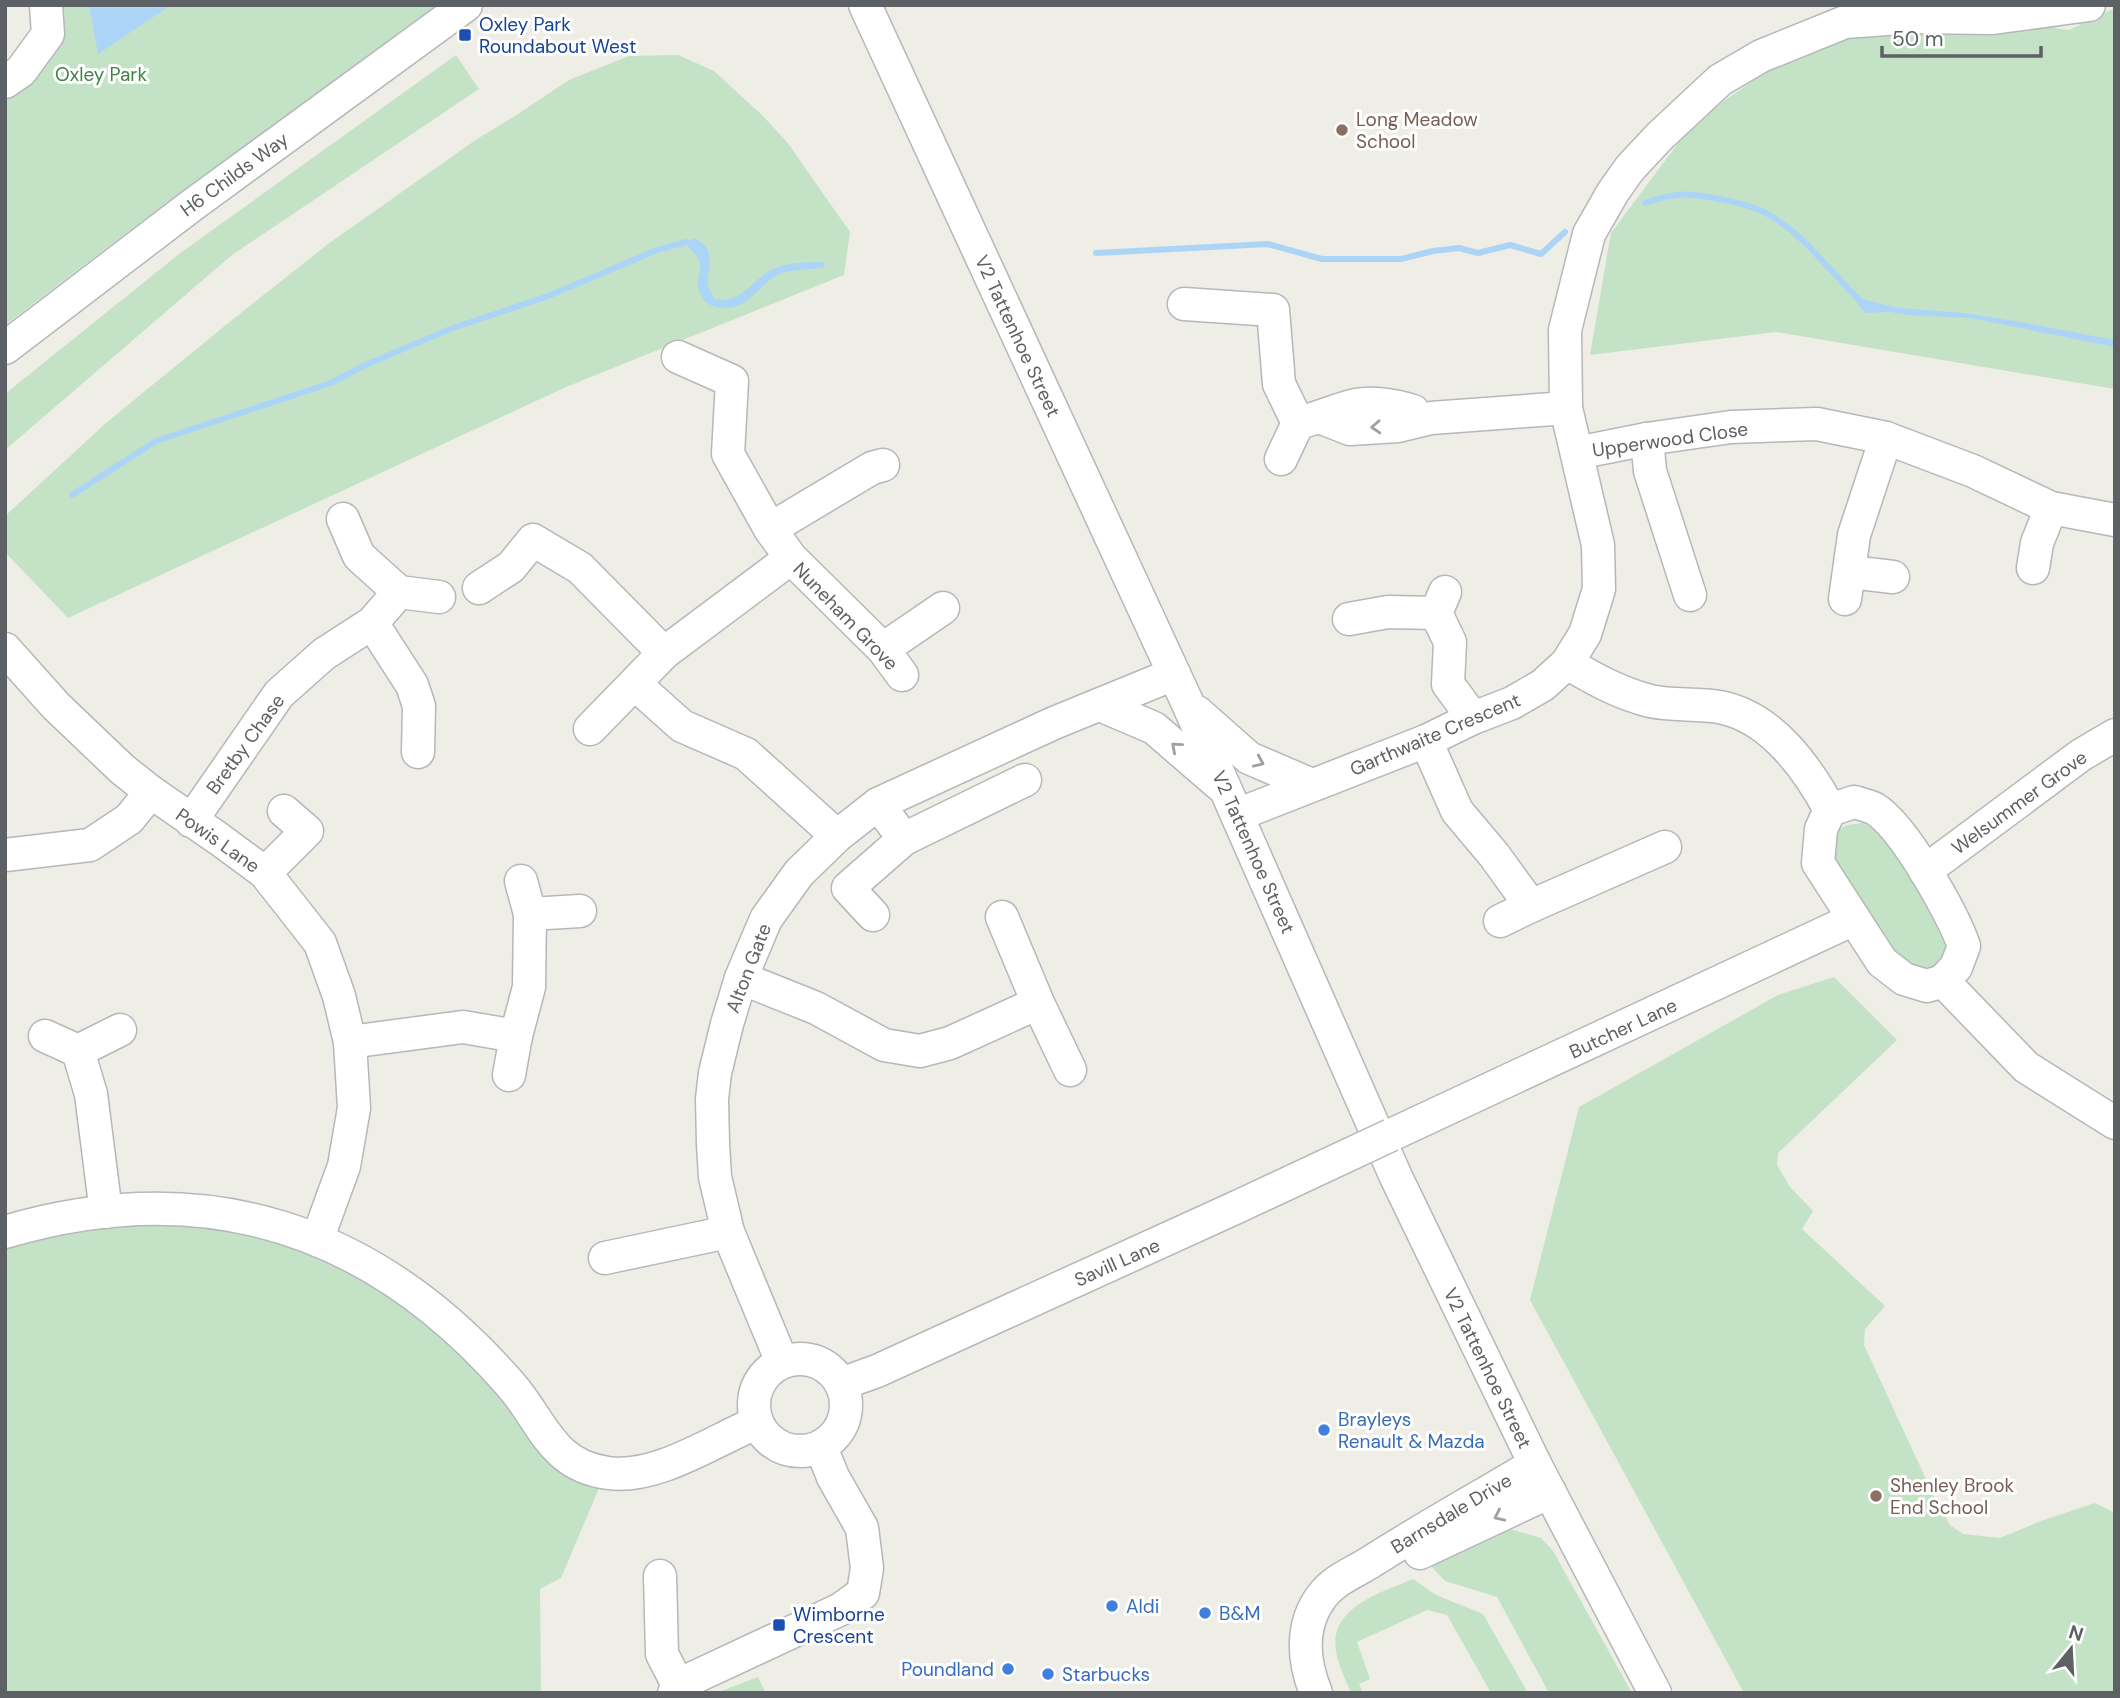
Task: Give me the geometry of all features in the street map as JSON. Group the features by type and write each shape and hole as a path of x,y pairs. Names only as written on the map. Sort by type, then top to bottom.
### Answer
{"street":[{"path":"5,82 21,71 48,34 46,5"},
{"name":"H6 Childs Way","path":"5,348 191,206 466,5"},
{"name":"Garthwaite Crescent","path":"1232,803 1312,785 1426,741 1512,703 1543,685 1567,663 1585,634 1599,589 1598,545 1566,408 1565,330 1589,234 1630,168 1720,80 1761,56 1845,22 1914,17 1993,18 2089,5"},
{"name":"V2 Tattenhoe Street","path":"871,17 1188,704 1396,1177 1535,1464 1656,1693"},
{"path":"1184,304 1273,310 1279,384 1310,421"},
{"name":"Nuneham Grove","path":"678,357 732,381 728,454 770,529 791,558 883,649 902,674"},
{"path":"1281,459 1310,421 1354,405 1396,405 1430,418 1566,408"},
{"name":"Upperwood Close","path":"1577,453 1647,439 1731,427 1817,424 1886,438 1973,471 2051,508 2115,520"},
{"path":"1886,438 1854,535 1847,585 1893,577"},
{"path":"1647,439 1650,471 1690,595"},
{"path":"770,529 872,467 883,465"},
{"path":"2033,568 2037,543 2051,508"},
{"path":"343,519 359,556 399,592 439,597"},
{"path":"479,588 511,567 533,540 580,568 664,653"},
{"name":"Nuneham Grove","path":"590,729 664,653 791,558"},
{"name":"Bretby Chase","path":"191,821 279,694 324,654 372,623 399,592"},
{"path":"1349,619 1441,602 1450,642 1448,684 1473,718"},
{"path":"883,649 943,608"},
{"path":"372,623 411,685 419,706 418,752"},
{"name":"Powis Lane","path":"5,649 56,706 122,769 265,873 320,943 339,996 350,1042 354,1108 344,1166 317,1240"},
{"path":"1567,663 1611,689 1652,701 1721,707 1758,723 1793,753 1812,777 1830,810"},
{"name":"Alton Gate","path":"782,1362 728,1233 715,1177 712,1099 721,1048 741,978 766,919 799,873 837,836 878,804 961,764 1174,674"},
{"path":"636,684 682,726 746,754 837,836"},
{"path":"1188,704 1249,758 1312,785"},
{"path":"1100,705 1154,728 1232,803"},
{"name":"Welsummer Grove","path":"1924,871 2081,755 2115,735"},
{"path":"1426,741 1457,811 1494,855 1531,906"},
{"path":"873,915 849,888 904,839 1025,780"},
{"path":"5,855 90,845 129,819 151,792"},
{"path":"1854,802 1874,809 1893,825 1924,871 1956,923 1964,946 1956,967 1943,981 1927,986 1903,979 1882,962 1818,863 1821,829 1830,810 1854,802"},
{"path":"878,804 904,839"},
{"path":"265,873 305,830"},
{"path":"1500,921 1531,906 1631,847 1665,847"},
{"path":"509,1075 529,987 530,914 521,881"},
{"path":"530,914 580,911"},
{"path":"1002,917 1070,1070"},
{"name":"Butcher Lane","path":"1391,1135 1854,919"},
{"path":"741,978 816,1008 884,1045 920,1051 950,1043 1038,1003"},
{"path":"1943,981 2026,1067 2115,1124"},
{"path":"350,1042 463,1027 516,1036"},
{"path":"78,1051 120,1030"},
{"path":"45,1036 78,1051 91,1094 106,1212"},
{"name":"Savill Lane","path":"841,1384 877,1371 1391,1135"},
{"path":"5,1232 43,1221 106,1212 200,1210 263,1221 317,1240 347,1253 394,1280 440,1314 512,1386 554,1448 575,1462 608,1473 641,1472 700,1450 757,1423"},
{"path":"620,1246 728,1233"},
{"path":"795,1359 822,1364 833,1372 841,1384 847,1407 844,1419 839,1431 821,1447 806,1452 776,1446 765,1436 757,1423 753,1409 757,1388 769,1370 782,1362 795,1359"},
{"path":"660,1576 662,1654 676,1689 841,1609 863,1593 867,1569 862,1528 833,1477 821,1447"},
{"name":"Barnsdale Drive","path":"1316,1693 1306,1661 1306,1634 1312,1613 1322,1596 1336,1582 1535,1464"},
{"name":"Barnsdale Drive","path":"1368,1564 1412,1557 1550,1492"}],"green space":[{"name":"Oxley Park","path":"46,5 451,5 170,200 5,325 5,82"},
{"path":"1853,5 2044,5 2055,28 2069,30 2115,8 2115,389 1776,332 1590,355 1611,233 1694,122 1854,10"},
{"path":"456,55 479,89 232,255 5,450 5,394 179,254"},
{"path":"678,55 714,71 787,142 850,232 844,275 566,387 68,618 5,552 5,516 106,423 328,244 477,139 569,80 629,56"},
{"path":"1862,823 1883,832 1953,945 1931,978 1886,952 1828,861 1832,833 1847,825"},
{"name":"Shenley Brook End School","path":"1834,977 1897,1040 1778,1153 1777,1165 1790,1187 1813,1211 1802,1229 1885,1306 1865,1329 1864,1345 1937,1503 1950,1525 1963,1534 2000,1538 2095,1503 2115,1513 2115,1693 1744,1693 1530,1300 1579,1107 1778,995"},
{"path":"121,1218 225,1224 305,1247 418,1311 602,1481 561,1578 540,1589 541,1693 5,1693 5,1243"},
{"path":"1510,1529 1541,1538 1553,1551 1632,1693 1549,1693 1497,1597 1445,1581 1429,1564 1490,1533"},
{"path":"1413,1579 1436,1595 1483,1614 1528,1693 1491,1693 1447,1615 1427,1610 1357,1642 1370,1679 1359,1684 1363,1693 1351,1693 1336,1651 1336,1636 1341,1623 1360,1603"},
{"path":"758,1677 766,1693 719,1693 721,1691"}],"water":[{"path":"89,5 171,5 98,54"},
{"path":"694,238 707,249 710,262 709,290 715,299 725,300 740,295 765,274 779,267 823,262 825,267 782,273 741,304 718,308 705,301 700,294 700,264 686,242"},
{"path":"1857,298 1899,308 1964,313 2015,321 2115,340 2115,347 1970,318 1890,312 1866,313 1856,302"}],"waterway":[{"path":"1645,203 1674,195 1690,195 1719,199 1759,210 1796,234 1862,302"},
{"path":"1096,253 1268,244 1322,259 1401,259 1433,251 1459,248 1478,253 1510,245 1541,254 1565,232"},
{"path":"72,495 156,441 331,383 363,366 450,329 548,296 657,250 686,242"}],"place":[{"name":"Oxley Park Roundabout West","path":"465,35"},
{"name":"Long Meadow School","path":"1342,130"},
{"name":"Brayleys Renault & Mazda","path":"1324,1430"},
{"name":"Shenley Brook End School","path":"1876,1496"},
{"name":"Aldi","path":"1112,1606"},
{"name":"B&M","path":"1205,1613"},
{"name":"Wimborne Crescent","path":"779,1625"},
{"name":"Poundland","path":"1008,1669"},
{"name":"Starbucks","path":"1048,1674"}]}
